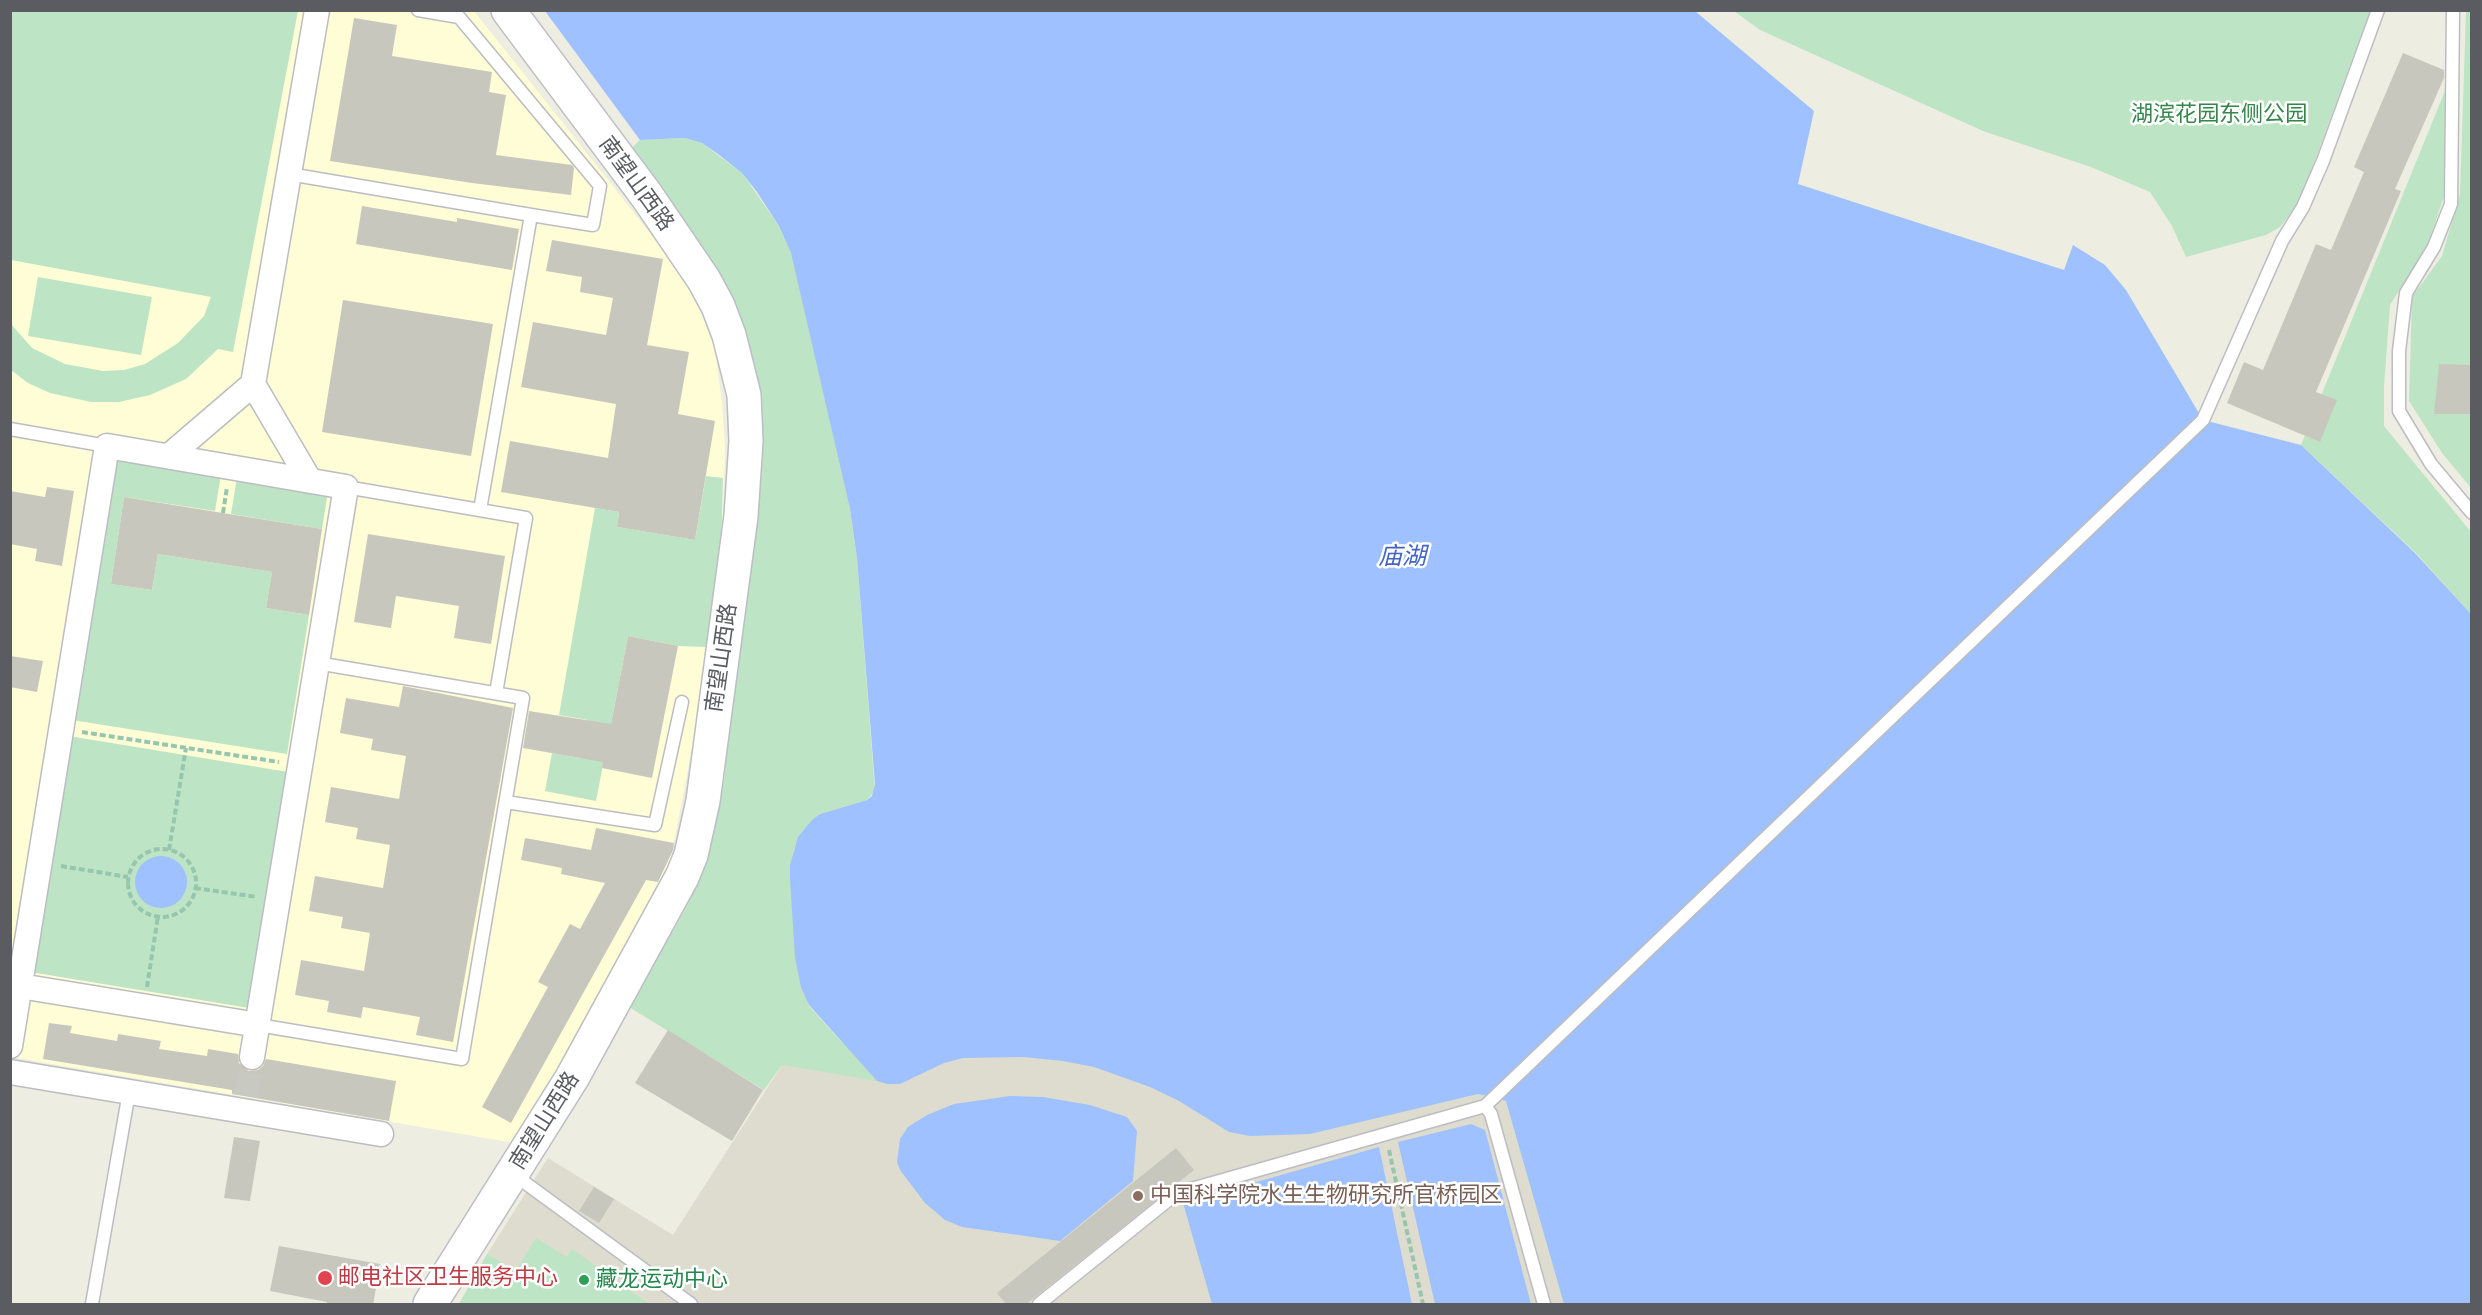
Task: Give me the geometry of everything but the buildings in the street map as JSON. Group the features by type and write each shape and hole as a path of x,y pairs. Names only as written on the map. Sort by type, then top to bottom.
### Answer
{"street":[{"path":"169,456 253,384 317,10"},
{"name":"南望山西路","path":"430,1305 572,1078 682,877 691,855 703,801 741,516 746,420 744,395 729,335 717,306 704,280 647,196 508,10"},
{"path":"253,384 310,481"},
{"path":"10,1046 107,446 346,487 252,1057"},
{"path":"20,986 258,1025"},
{"path":"10,1072 129,1092 245,1104 381,1134"}],"lane":[{"path":"289,174 593,225 600,186 459,17 418,10"},
{"path":"1039,1305 1177,1193 1485,1107 2203,420 2282,241 2303,207 2323,161 2378,10"},
{"path":"2453,10 2451,204 2434,247 2406,293 2399,351 2399,411 2431,464 2472,513"},
{"path":"480,510 531,215"},
{"path":"10,429 107,446"},
{"path":"346,487 526,518 496,693"},
{"path":"258,1025 462,1059 523,698 317,663"},
{"path":"506,802 655,825 682,702"},
{"path":"93,1305 129,1092"},
{"path":"1485,1107 1491,1114 1544,1305"},
{"path":"513,1173 691,1305"}],"path":[{"path":"61,729 300,766"},
{"path":"169,850 186,748"},
{"path":"169,850 180,854 188,862 194,872 195,888 188,904 179,912 168,916 158,916 138,907 131,898 128,877 139,858 147,852 169,850"},
{"path":"40,863 128,877"},
{"path":"195,888 278,901"},
{"path":"144,1006 158,916"},
{"path":"1386,1134 1423,1305"}],"shaded area":[{"path":"10,11 474,11 654,238 692,291 704,313 715,350 722,402 725,447 721,559 694,738 666,884 520,1144 11,1057"},
{"name":"中国科学院水生生物研究所官桥园区","path":"904,1016 1495,1063 1611,1304 459,1304 487,1254 548,1158 673,1235 782,1065"}],"green space":[{"path":"10,11 298,11 233,352 218,349 186,379 150,395 119,402 91,402 50,393 28,383 11,370 11,324 32,348 65,364 103,371 124,370 145,364 178,343 204,316 211,297 11,260"},
{"name":"湖滨花园东侧公园","path":"1734,11 2370,11 2301,198 2293,210 2280,227 2266,235 2186,257 2172,226 2150,192 2091,167 1983,131 1760,30"},
{"path":"2466,11 2471,11 2471,488 2442,453 2409,401 2412,297 2442,256 2460,194"},
{"path":"2449,81 2444,196 2428,244 2390,305 2384,387 2384,426 2471,532 2471,614 2415,552 2301,445"},
{"path":"685,138 702,143 742,173 779,226 791,253 799,280 850,509 857,558 875,791 867,800 820,814 794,850 790,879 809,1006 877,1081 782,1065 764,1090 629,1007 685,910 698,882 719,807 724,781 757,463 758,387 744,331 625,154 640,140"},
{"path":"38,277 152,297 141,355 28,336"},
{"path":"113,457 221,474 215,511 124,497 111,584 152,590 158,554 272,572 266,608 309,615 287,754 72,720"},
{"path":"706,476 723,478 721,554 707,647 678,646 628,636 596,801 545,791 552,753 581,758 588,720 559,715 595,508 619,512 617,527 695,540"},
{"path":"237,477 328,491 322,529 231,514"},
{"path":"69,736 288,772 249,1008 30,972"},
{"name":"藏龙运动中心","path":"536,1238 567,1257 572,1249 649,1304 459,1304 487,1254 516,1270"}],"water":[{"name":"庙湖","path":"545,11 1695,11 1814,111 1798,184 2064,270 2073,245 2105,265 2126,290 2203,420 2301,445 2415,553 2471,614 2471,1304 1564,1304 1506,1101 1494,1097 1478,1094 1310,1134 1250,1136 1229,1132 1179,1101 1150,1087 1094,1067 1063,1061 1023,1057 963,1058 944,1063 900,1084 877,1081 809,1005 801,987 795,958 790,865 798,837 820,814 867,800 872,796 875,784 857,558 850,509 791,253 779,226 757,192 742,173 718,154 702,143 685,138 640,140"},
{"path":"161,856 171,858 179,864 185,872 187,882 185,892 179,900 171,906 161,908 151,906 143,900 137,892 135,882 137,872 143,864 151,858"},
{"path":"1010,1096 1043,1097 1090,1105 1127,1117 1137,1131 1133,1181 1060,1241 962,1227 945,1220 925,1203 900,1170 897,1162 900,1139 908,1127 927,1115 954,1104"},
{"path":"1471,1124 1485,1130 1531,1304 1435,1304 1398,1142"},
{"path":"1379,1147 1412,1304 1212,1304 1183,1203"}],"tunnel":[{"path":"246,1096 252,1057"}],"place":[{"name":"中国科学院水生生物研究所官桥园区","path":"1138,1196"},
{"name":"邮电社区卫生服务中心","path":"325,1278"},
{"name":"藏龙运动中心","path":"584,1280"}]}
